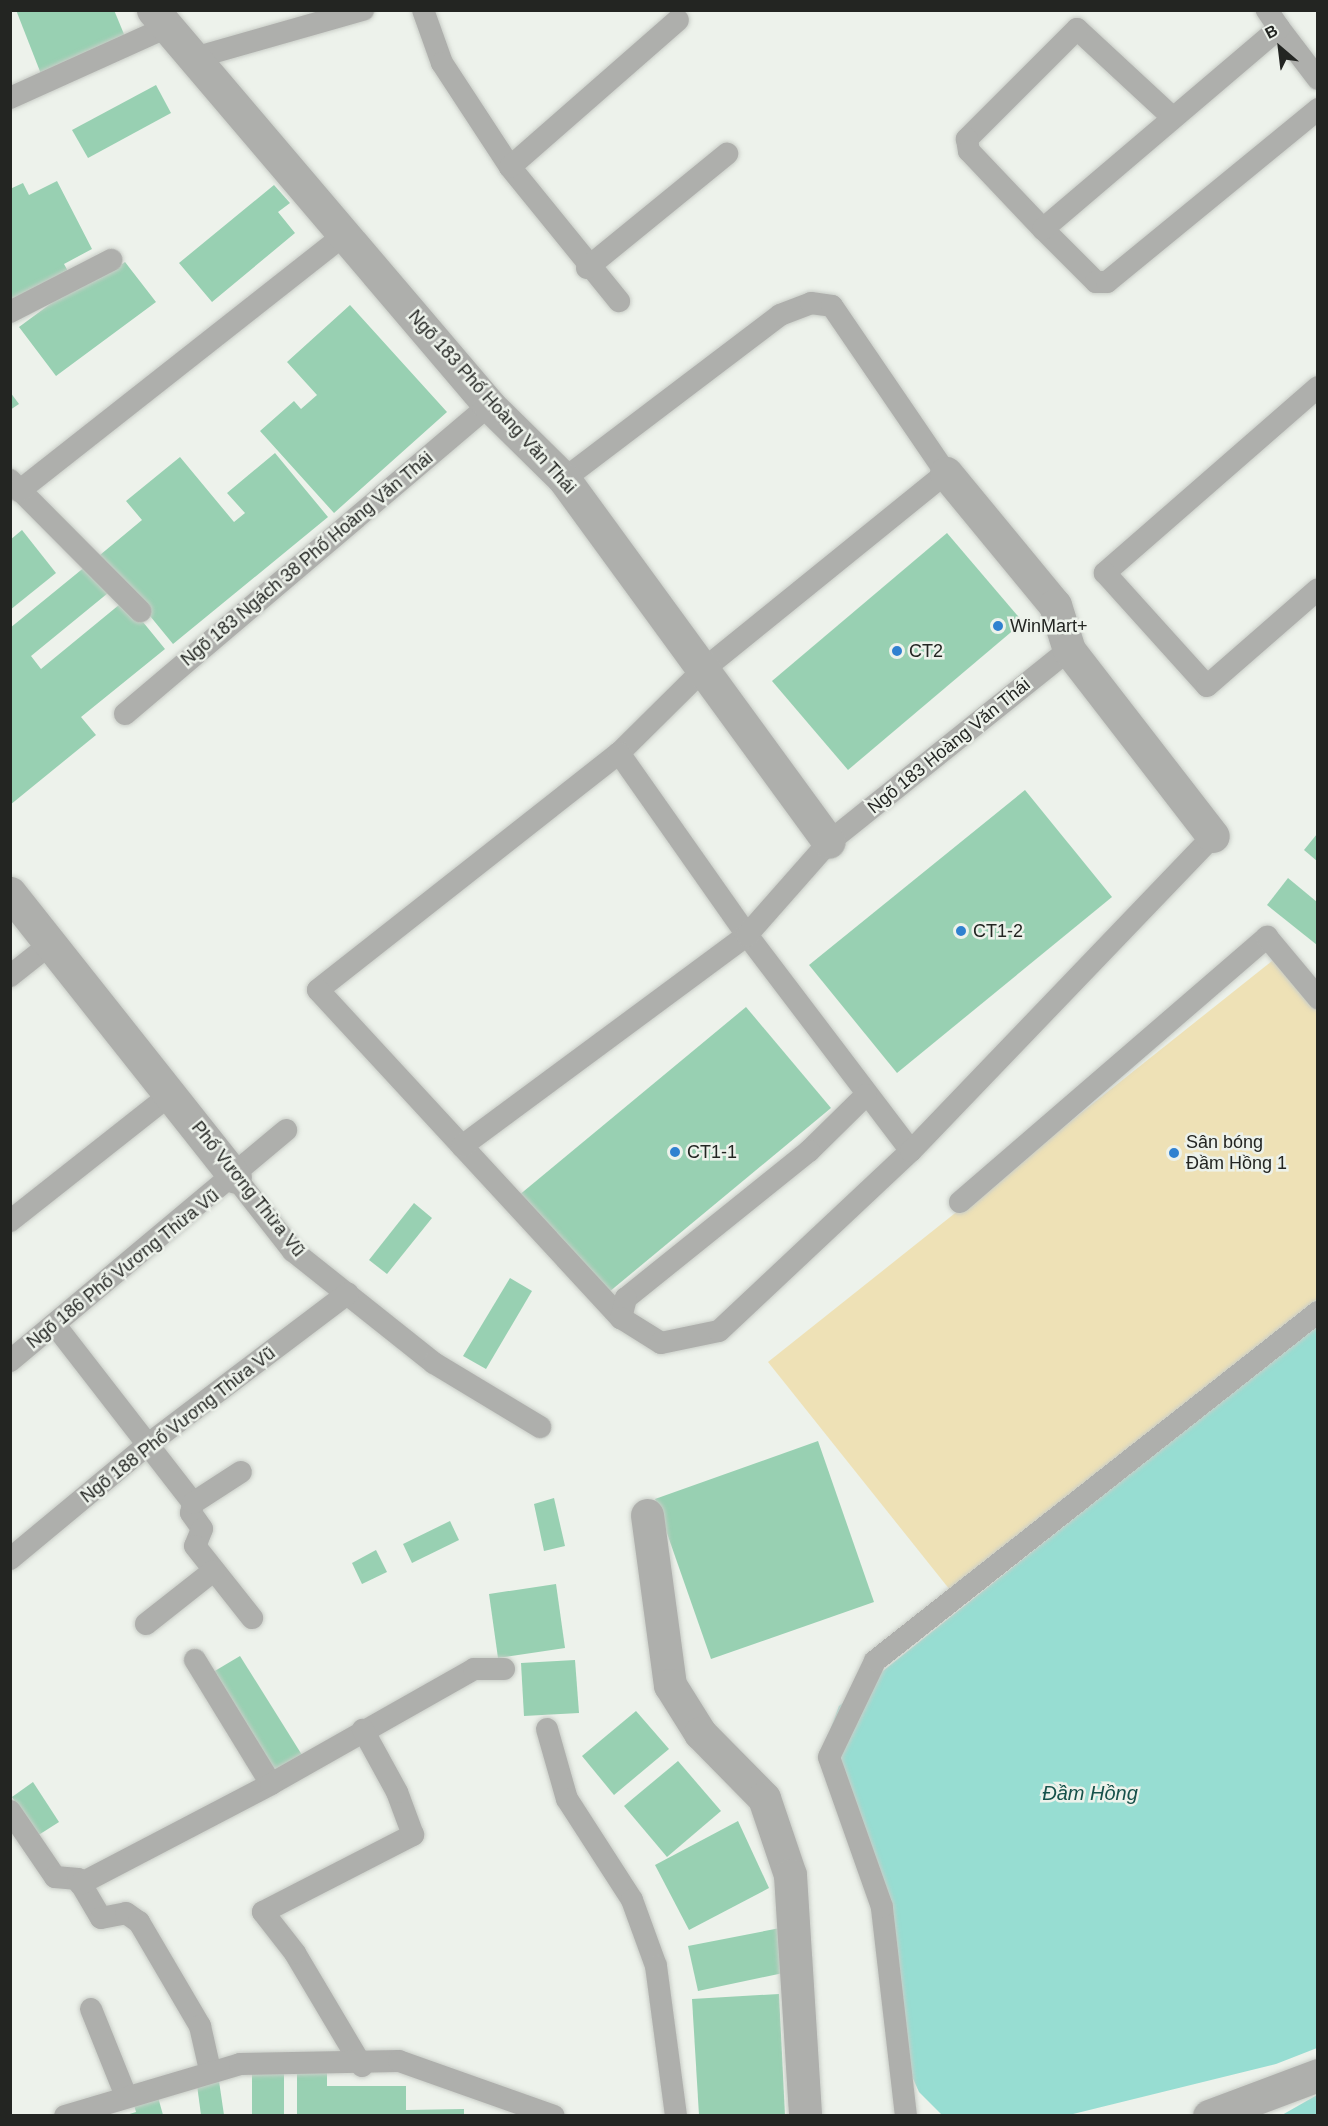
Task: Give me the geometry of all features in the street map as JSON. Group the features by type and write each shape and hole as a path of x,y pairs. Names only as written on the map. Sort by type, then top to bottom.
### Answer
{"street":[{"name":"Ngõ 183 Phố Hoàng Văn Thái","path":"160,19 346,234 489,405 564,479 829,842"},
{"path":"946,473 1055,605 1069,650 1213,836"},
{"name":"Phố Vương Thừa Vũ","path":"10,893 49,945 172,1093 235,1178"},
{"path":"647,1515 670,1685 700,1733 764,1798 790,1875 806,2115"},
{"path":"1209,2115 1317,2075"}],"lane":[{"path":"194,58 363,10"},
{"path":"423,10 442,63 510,167 587,268 619,301"},
{"path":"10,98 160,19"},
{"path":"1043,229 1171,116 1273,19 1317,79"},
{"path":"510,167 678,20"},
{"path":"1171,116 1077,29 967,139 969,151 1043,229 1096,282 1107,282 1317,109"},
{"path":"587,268 727,154"},
{"path":"140,611 15,485 346,234"},
{"path":"10,312 111,260"},
{"path":"564,479 780,315 810,303 832,306 946,473 703,670 619,753 318,990 621,1318 660,1343 719,1331 911,1151 1213,836"},
{"path":"1313,400 1105,573 1207,686 1317,590"},
{"name":"Ngõ 183 Ngách 38 Phố Hoàng Văn Thái","path":"125,714 489,405"},
{"name":"Ngõ 183 Hoàng Văn Thái","path":"462,1146 747,935 829,842 1069,650"},
{"path":"619,753 747,935 866,1095 911,1151"},
{"path":"960,1202 1267,938 1317,998"},
{"path":"10,976 49,945"},
{"path":"10,1221 172,1093"},
{"path":"621,1318 626,1298 809,1151 866,1095"},
{"name":"Ngõ 186 Phố Vương Thừa Vũ","path":"10,1361 235,1178 286,1130"},
{"name":"Phố Vương Thừa Vũ","path":"235,1178 293,1251 434,1363 540,1427"},
{"name":"Ngõ 188 Phố Vương Thừa Vũ","path":"10,1559 146,1446 348,1293"},
{"path":"906,2115 882,1907 829,1757 875,1661 1317,1312"},
{"path":"55,1325 146,1446 193,1503"},
{"path":"242,1472 193,1503 191,1514 201,1529 195,1546 252,1618"},
{"path":"146,1624 213,1571"},
{"path":"195,1660 271,1784"},
{"path":"80,1884 271,1784 474,1668 504,1669"},
{"path":"547,1729 567,1799 632,1900 656,1966 676,2115"},
{"path":"362,2066 295,1953 263,1912 413,1835 397,1792 363,1730"},
{"path":"10,1811 55,1877 80,1884 101,1918 126,1913 139,1922 200,2026 210,2070"},
{"path":"92,2009 126,2096"},
{"path":"65,2115 210,2070 240,2064 362,2066 399,2061 554,2115"}],"shaded area":[{"name":"Sân bóng Đầm Hồng 1","path":"1277,957 1317,1008 1317,1299 950,1590 768,1362"}],"water":[{"name":"Đầm Hồng","path":"1317,1324 1317,2048 1276,2064 1069,2115 942,2115 919,2092 902,2054 871,1855 829,1733 839,1706"},
{"path":"1317,2095 1317,2115 1282,2115"}],"building":[{"path":"16,10 114,10 126,39 41,74"},
{"path":"156,85 171,113 88,158 72,130"},
{"path":"57,181 92,249 64,264 69,273 10,303 10,189 23,183 29,195"},
{"path":"274,185 290,203 278,212 295,233 212,302 179,263"},
{"path":"125,262 156,302 56,376 19,327 84,279 104,270 108,274"},
{"path":"350,305 447,412 334,513 260,431 294,401 301,409 317,395 287,362"},
{"path":"10,392 19,404 10,410"},
{"path":"275,453 328,517 173,644 100,555 142,520 126,501 180,457 234,522 245,513 227,493"},
{"path":"22,530 56,573 10,610 10,540"},
{"name":"CT2","path":"947,533 1023,622 848,770 772,681"},
{"path":"86,566 108,593 31,656 41,669 125,600 165,649 81,717 96,735 10,805 10,628"},
{"name":"CT1-2","path":"1025,790 1112,897 897,1073 809,965"},
{"path":"1317,834 1317,861 1304,850"},
{"path":"1288,878 1317,902 1317,945 1267,905"},
{"name":"CT1-1","path":"746,1007 831,1108 603,1297 518,1196"},
{"path":"414,1203 432,1218 387,1274 369,1260"},
{"path":"510,1278 532,1291 486,1369 463,1356"},
{"path":"818,1441 874,1602 711,1659 655,1499"},
{"path":"554,1498 565,1546 544,1551 534,1504"},
{"path":"450,1521 459,1540 412,1563 403,1544"},
{"path":"376,1550 387,1572 362,1584 352,1563"},
{"path":"556,1584 565,1648 498,1658 489,1594"},
{"path":"240,1656 302,1755 270,1775 208,1675"},
{"path":"575,1660 579,1713 524,1716 521,1663"},
{"path":"636,1711 669,1749 614,1795 582,1756"},
{"path":"678,1761 721,1811 667,1857 624,1806"},
{"path":"33,1782 59,1822 37,1836 12,1797"},
{"path":"738,1821 769,1888 689,1930 655,1865"},
{"path":"780,1928 788,1972 698,1991 688,1946"},
{"path":"779,1994 785,2115 699,2115 692,1999"},
{"path":"297,2071 327,2071 327,2086 406,2086 406,2110 464,2109 464,2115 297,2115"},
{"path":"252,2074 284,2074 284,2115 252,2115"},
{"path":"219,2081 224,2115 201,2115 197,2085"},
{"path":"158,2097 163,2115 126,2115 136,2112 134,2105"}],"place":[{"name":"WinMart+","path":"998,626"},
{"name":"CT2","path":"897,651"},
{"name":"CT1-2","path":"961,931"},
{"name":"CT1-1","path":"675,1152"},
{"name":"Sân bóng Đầm Hồng 1","path":"1174,1153"}]}
